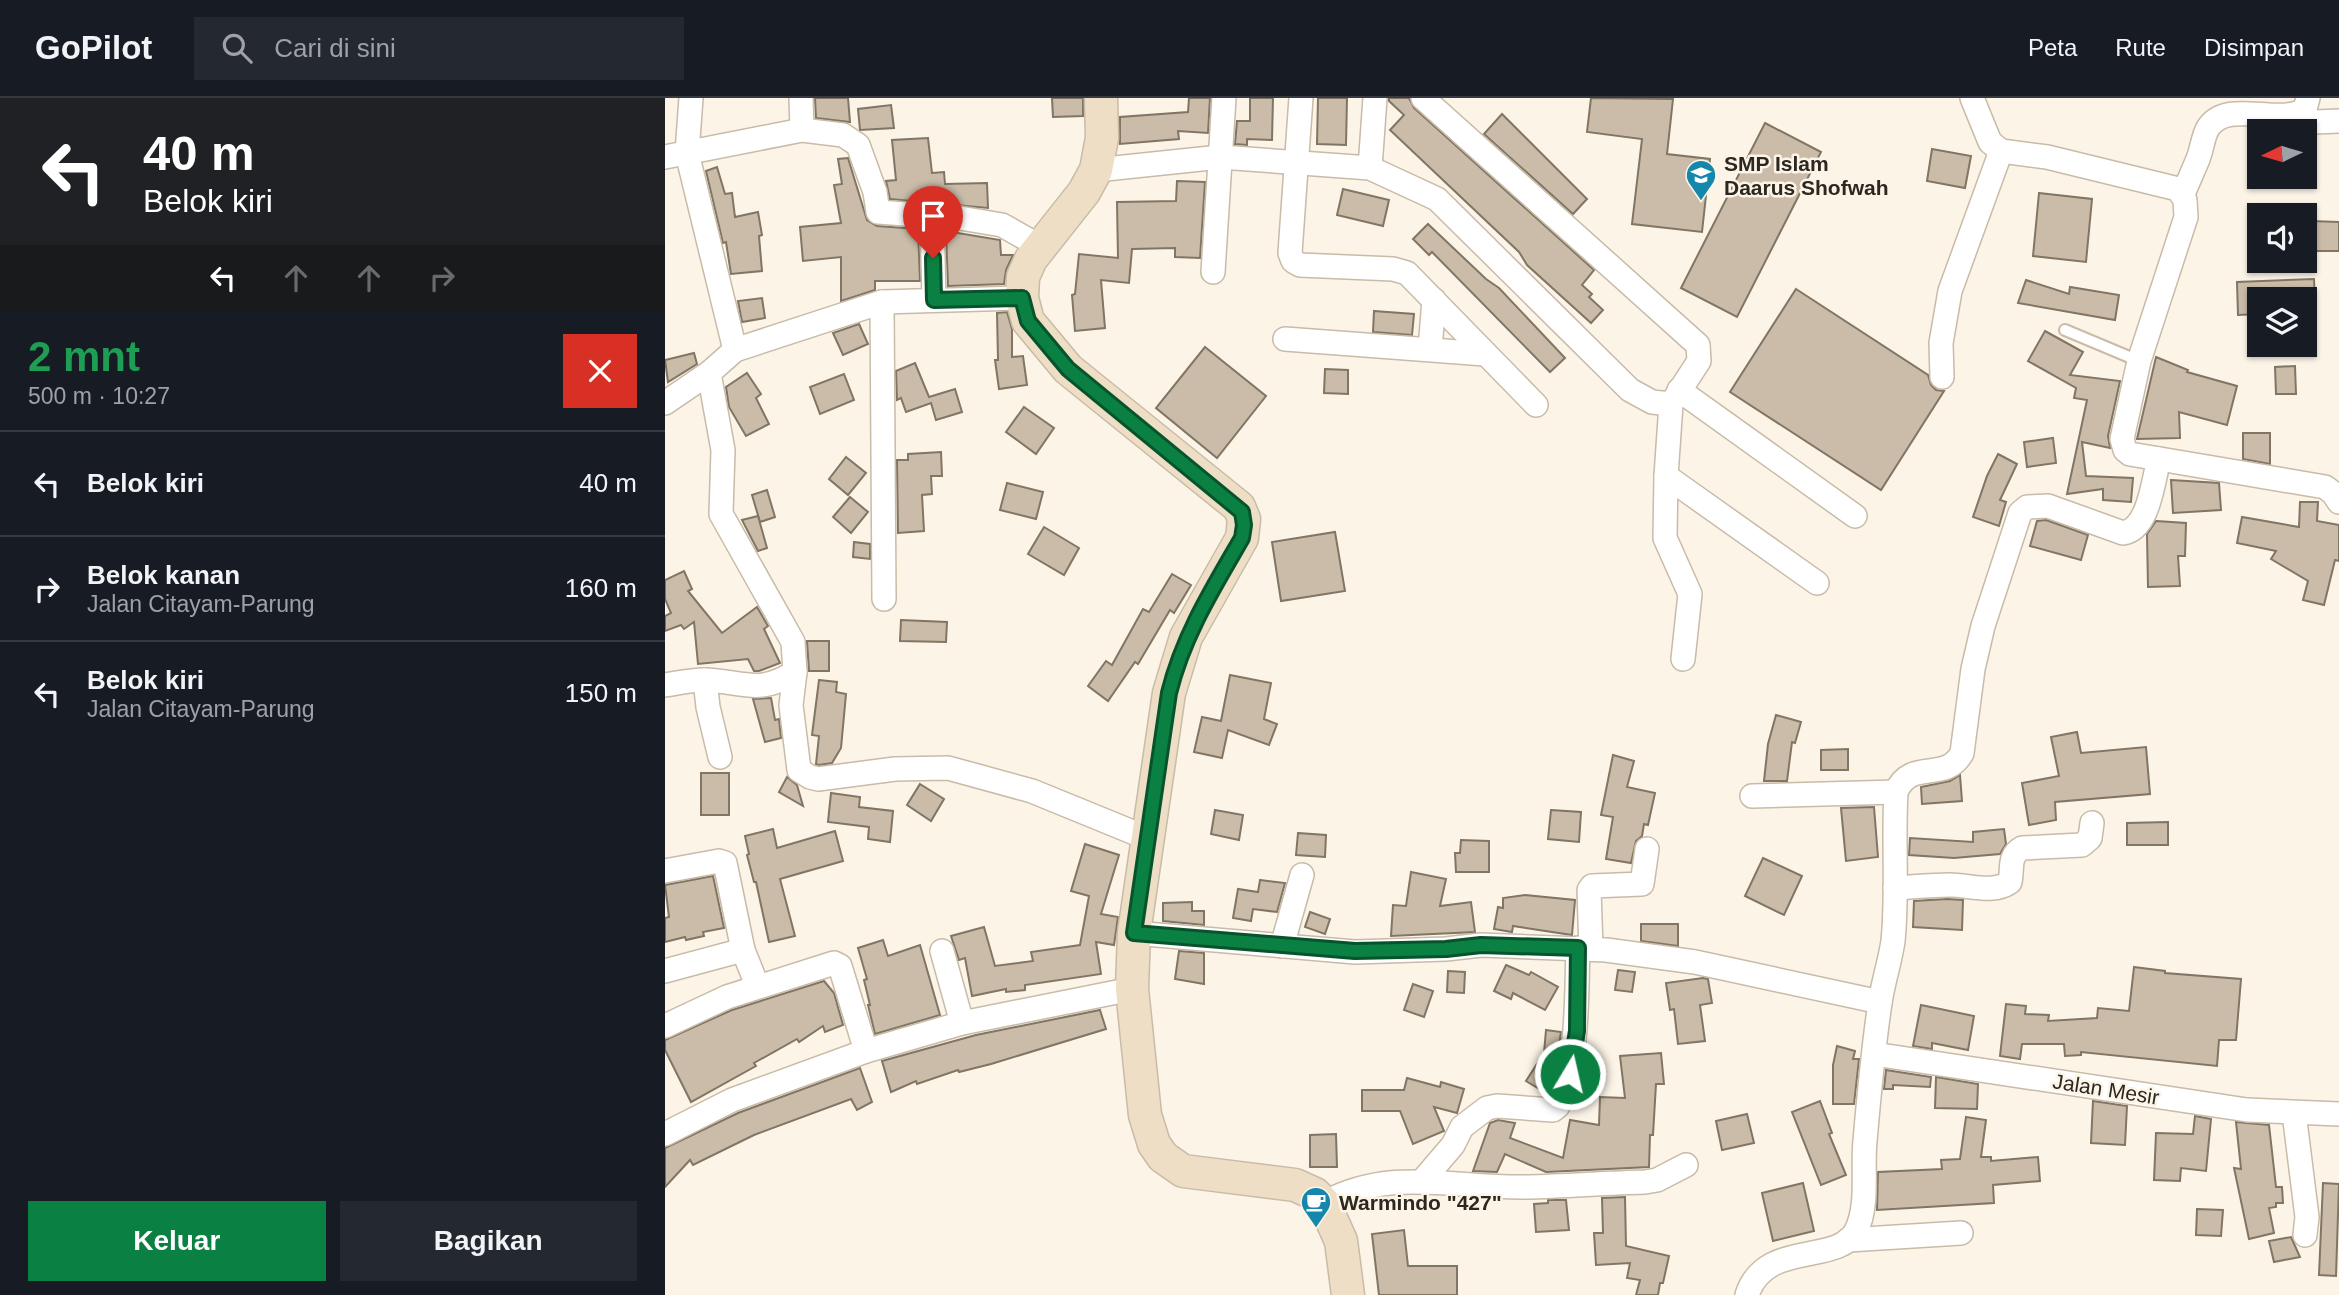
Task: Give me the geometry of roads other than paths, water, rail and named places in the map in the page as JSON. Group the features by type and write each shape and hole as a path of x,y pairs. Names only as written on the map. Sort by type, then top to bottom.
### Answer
{"street":[{"path":"691,98 676,155 735,350"},
{"path":"801,98 802,130"},
{"path":"1101,98 1102,138 1096,170 1084,191 1031,259 1024,277 1022,298 1028,321 1068,369 1239,507 1244,519 1242,538 1186,637 1176,666 1147,838 1134,933 1132,989 1145,1115 1154,1144 1163,1157 1183,1171 1195,1175 1306,1188 1324,1203 1341,1241 1348,1295"},
{"path":"1213,272 1224,98"},
{"path":"1301,98 1290,253 1293,261 1300,265 1401,271 1434,300 1536,405"},
{"path":"1370,168 1375,98"},
{"path":"1423,98 1698,345 1699,361 1675,397 1666,476 1665,538 1690,594 1683,659"},
{"path":"1972,98 1990,142 2001,151 2047,157 2170,187 2183,194"},
{"path":"2339,121 2315,122 2302,106 2287,117 2254,112 2223,116 2209,127 2183,194 2186,217 2139,361 2123,445 2130,453 2158,459 2325,487 2333,492 2339,502"},
{"path":"676,155 802,130 843,135 858,145 875,192 878,212 1002,225 1041,247"},
{"path":"1942,377 1941,343 1950,291 2001,151"},
{"path":"1096,170 1220,157 1370,168 1437,199 1630,390 1652,402 1675,397 1855,516"},
{"path":"932,216 934,300"},
{"path":"665,403 709,373 735,350 882,302 1022,298"},
{"path":"1430,349 1434,300"},
{"path":"882,302 884,599"},
{"path":"1285,339 1485,354"},
{"path":"709,373 723,450 721,514 793,642 795,671 791,705 799,769 810,778 948,768 1032,791 1147,838"},
{"path":"1848,1240 1855,1232 1862,1209 1864,1144 1880,1002 1893,941 1896,792 1901,781 1909,774 1952,766 1962,753 1973,669 2019,513 2027,507 2037,505 2123,533 2133,532 2142,524 2158,459"},
{"path":"1666,476 1817,583"},
{"path":"665,685 705,680 754,687 780,682 795,671"},
{"path":"705,680 708,707 720,757"},
{"path":"1752,796 1896,792"},
{"path":"1895,888 1952,885 1984,888 2005,885 2010,882 2012,858 2016,852 2022,848 2082,845 2090,838 2092,823"},
{"path":"1423,1180 1453,1145 1462,1126 1487,1108 1497,1106 1553,1110 1557,1106 1570,1074 1577,1031 1589,890 1597,884 1641,884 1647,849"},
{"path":"665,871 719,861 725,863 743,950 757,985"},
{"path":"1282,946 1302,875"},
{"path":"1134,933 1355,951 1446,949 1481,945 1584,948 1695,962 1880,1002"},
{"path":"665,971 743,950"},
{"path":"942,951 962,1023"},
{"path":"665,1026 757,985 837,964 840,966 866,1051"},
{"path":"665,1134 732,1100 866,1051 962,1023 1132,989"},
{"name":"Jalan Mesir","path":"1874,1054 2215,1106 2294,1114 2339,1114"},
{"path":"2294,1114 2307,1217 2305,1235"},
{"path":"1324,1203 1355,1189 1423,1180 1526,1187 1645,1182 1657,1180 1686,1165"},
{"path":"1748,1295 1755,1278 1770,1265 1848,1240 1961,1233"}],"lane":[{"path":"2065,330 2139,361"}],"place":[{"name":"SMP Islam Daarus Shofwah","path":"1701,202"},
{"name":"Warmindo \"427\"","path":"1316,1229"}]}
